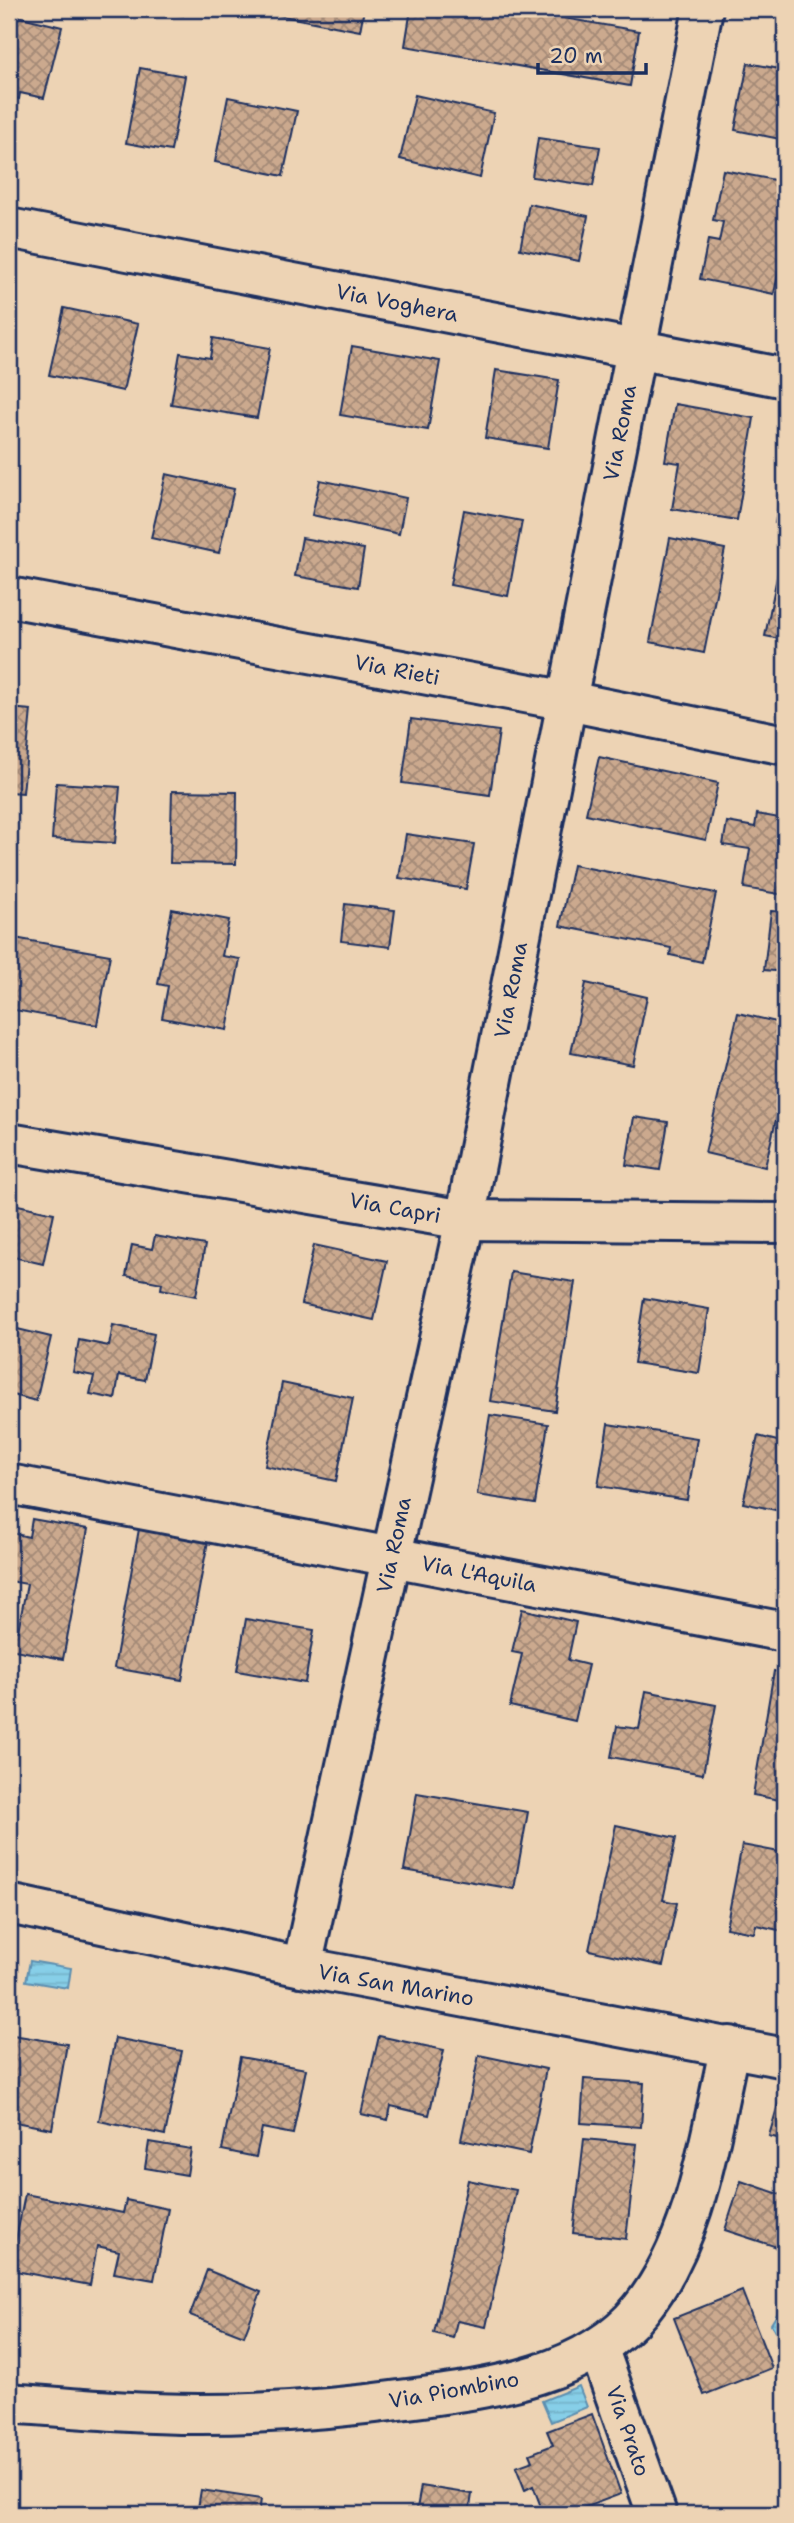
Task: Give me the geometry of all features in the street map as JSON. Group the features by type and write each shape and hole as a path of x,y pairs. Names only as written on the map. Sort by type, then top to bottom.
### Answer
{"street":[{"name":"Via Roma","path":"302,1967 465,1220 703,9"},
{"name":"Via Voghera","path":"9,228 785,378"},
{"name":"Via Rieti","path":"9,597 568,701 785,745"},
{"name":"Via Capri","path":"9,1143 465,1220 785,1223"},
{"name":"Via L'Aquila","path":"9,1484 785,1632"},
{"name":"Via San Marino","path":"9,1903 302,1967 785,2058"},
{"name":"Via Piombino","path":"9,2403 198,2414 338,2407 493,2386 534,2375 598,2347 638,2313 656,2288 673,2256 696,2197 730,2046"},
{"name":"Via Prato","path":"598,2347 657,2514"}],"water":[{"path":"30,1961 71,1968 68,1988 26,1981"},
{"path":"779,2311 785,2314 785,2348 771,2324"},
{"path":"579,2386 587,2407 551,2422 542,2401"}],"building":[{"path":"148,9 184,9 183,15"},
{"path":"364,9 360,31 257,11"},
{"path":"411,9 512,9 639,31 630,86 405,46"},
{"path":"9,14 62,27 44,98 20,93 19,99 9,96"},
{"path":"748,63 785,70 785,140 735,130"},
{"path":"140,68 185,76 171,151 126,143"},
{"path":"415,95 494,113 480,178 400,159"},
{"path":"228,97 297,111 283,176 215,162"},
{"path":"538,138 600,147 593,186 532,177"},
{"path":"723,170 785,182 785,240 774,294 700,279 708,240 719,242 723,222 713,220"},
{"path":"529,204 588,216 579,261 520,249"},
{"path":"64,308 138,324 123,391 49,375"},
{"path":"213,338 270,348 257,418 171,404 180,353 210,358"},
{"path":"352,346 440,361 428,430 340,415"},
{"path":"496,370 559,380 548,448 485,438"},
{"path":"675,404 754,418 737,520 672,509 680,463 665,461"},
{"path":"785,468 785,525 775,523"},
{"path":"166,474 234,489 219,553 151,538"},
{"path":"320,480 406,498 399,534 312,515"},
{"path":"464,510 522,521 508,596 450,585"},
{"path":"302,538 364,549 358,587 295,576"},
{"path":"670,538 725,549 704,653 650,642"},
{"path":"778,572 785,573 785,640 765,636"},
{"path":"9,708 31,710 23,793 9,792"},
{"path":"411,719 499,731 490,795 402,783"},
{"path":"599,757 718,783 706,840 586,814"},
{"path":"56,783 120,787 115,843 52,839"},
{"path":"172,791 237,792 236,864 170,863"},
{"path":"757,814 785,819 785,895 744,888 750,849 723,845 727,822 755,827"},
{"path":"406,834 474,844 466,889 399,878"},
{"path":"573,865 716,893 702,962 670,955 671,948 560,926"},
{"path":"345,904 395,910 390,947 341,941"},
{"path":"172,909 229,920 222,956 240,959 227,1030 162,1018 168,986 158,984"},
{"path":"771,911 785,912 785,972 764,970"},
{"path":"9,937 110,955 97,1025 9,1009"},
{"path":"586,983 647,997 633,1065 571,1053"},
{"path":"738,1013 785,1024 785,1081 765,1167 705,1153"},
{"path":"634,1117 668,1122 660,1170 626,1165"},
{"path":"9,1203 54,1213 43,1264 9,1256"},
{"path":"155,1236 205,1245 196,1296 161,1289 162,1283 126,1276 132,1245 152,1249"},
{"path":"314,1245 387,1261 374,1320 301,1304"},
{"path":"511,1272 575,1282 555,1411 490,1401"},
{"path":"644,1298 709,1309 699,1373 634,1363"},
{"path":"113,1325 154,1334 145,1380 119,1375 115,1399 90,1394 94,1376 73,1372 79,1340 109,1346"},
{"path":"9,1327 51,1337 36,1401 9,1394"},
{"path":"282,1383 353,1398 336,1481 265,1466"},
{"path":"490,1415 548,1424 535,1504 477,1495"},
{"path":"608,1424 697,1438 687,1500 598,1486"},
{"path":"758,1436 785,1443 785,1512 743,1503"},
{"path":"32,1519 88,1529 63,1659 9,1649 9,1630 18,1631 27,1584 9,1581 9,1544 11,1533 29,1537"},
{"path":"139,1529 208,1541 182,1680 114,1668"},
{"path":"522,1609 576,1622 568,1660 588,1665 575,1721 510,1706 522,1654 512,1652"},
{"path":"246,1619 314,1630 305,1683 237,1671"},
{"path":"774,1671 785,1673 785,1801 753,1795"},
{"path":"646,1691 716,1705 703,1774 611,1757 617,1726 639,1729"},
{"path":"417,1793 528,1812 514,1889 404,1870"},
{"path":"616,1825 676,1838 663,1900 677,1903 663,1966 589,1950"},
{"path":"742,1845 785,1853 783,1931 756,1925 754,1933 726,1928"},
{"path":"13,2035 67,2044 52,2129 9,2121 9,2059"},
{"path":"379,2036 444,2050 429,2115 391,2106 388,2120 361,2114"},
{"path":"115,2038 182,2051 165,2135 99,2121"},
{"path":"479,2055 546,2069 529,2154 461,2140"},
{"path":"240,2057 306,2069 293,2134 262,2128 256,2157 222,2150"},
{"path":"584,2079 644,2083 641,2127 581,2123"},
{"path":"781,2094 785,2095 785,2140 769,2136"},
{"path":"584,2139 637,2144 626,2239 573,2233"},
{"path":"149,2142 191,2149 187,2175 145,2168"},
{"path":"468,2180 516,2190 486,2327 457,2321 453,2338 434,2333"},
{"path":"741,2181 785,2196 783,2249 725,2230"},
{"path":"25,2194 123,2213 126,2200 168,2209 154,2280 114,2273 119,2251 97,2246 90,2285 10,2270"},
{"path":"207,2270 261,2292 244,2336 190,2315"},
{"path":"742,2291 772,2368 704,2395 674,2318"},
{"path":"592,2414 621,2494 567,2514 564,2514 560,2506 543,2512 533,2486 525,2490 516,2467 533,2461 530,2454 553,2445 547,2431"},
{"path":"421,2486 472,2494 469,2514 416,2514"},
{"path":"201,2490 261,2499 259,2514 197,2514"}]}
